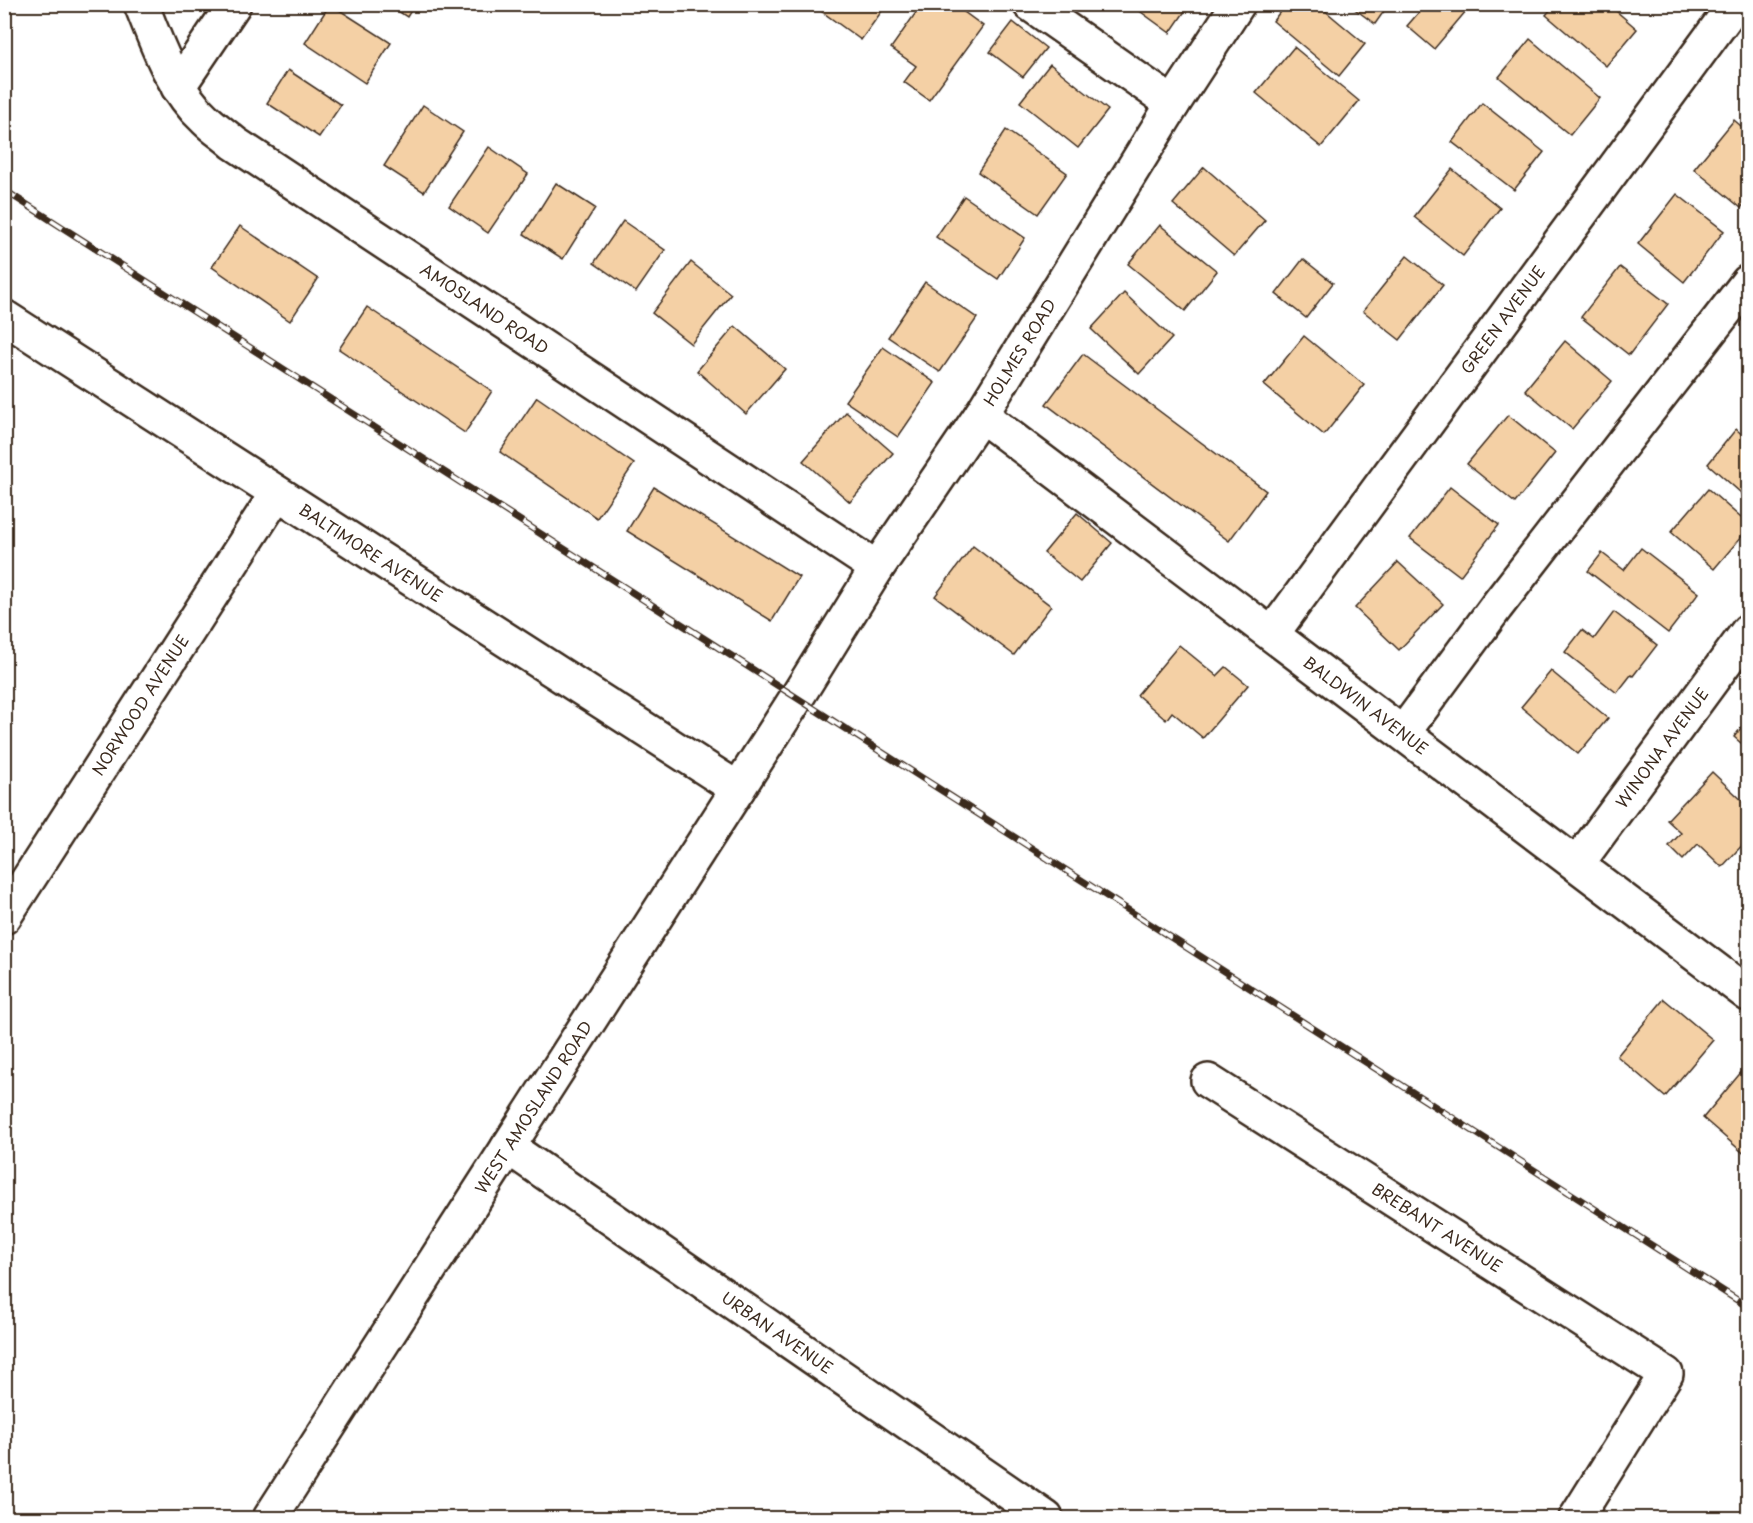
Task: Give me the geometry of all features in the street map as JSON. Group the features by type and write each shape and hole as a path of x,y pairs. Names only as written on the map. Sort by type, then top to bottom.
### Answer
{"street":[{"name":"AMOSLAND ROAD","path":"141,4 158,47 178,87 204,118 234,142 876,567"},
{"path":"178,87 234,4"},
{"path":"1030,4 1173,104"},
{"name":"HOLMES ROAD","path":"797,697 876,567 981,415 1173,104 1238,4"},
{"name":"GREEN AVENUE","path":"1272,634 1735,4"},
{"path":"1403,733 1496,607 1749,282"},
{"name":"BALTIMORE AVENUE","path":"4,318 738,789"},
{"name":"BALDWIN AVENUE","path":"981,415 1749,994"},
{"name":"NORWOOD AVENUE","path":"4,917 277,493"},
{"name":"WINONA AVENUE","path":"1576,864 1749,631"},
{"name":"WEST AMOSLAND ROAD","path":"270,1518 797,697"},
{"name":"BREBANT AVENUE","path":"1208,1081 1666,1374 1576,1518"},
{"name":"URBAN AVENUE","path":"508,1148 1046,1518"}],"building":[{"path":"330,4 391,43 365,83 305,43"},
{"path":"387,4 415,4 407,17"},
{"path":"825,4 887,4 861,40 821,11"},
{"path":"922,4 953,4 983,26 929,100 904,82 916,66 891,48"},
{"path":"1130,4 1190,4 1170,33"},
{"path":"1286,4 1317,4 1365,44 1339,76 1273,21"},
{"path":"1348,4 1389,4 1375,24"},
{"path":"1426,4 1472,4 1434,49 1407,26"},
{"path":"1555,4 1565,4 1570,9 1575,4 1608,4 1637,29 1606,66 1546,15"},
{"path":"1013,22 1046,48 1023,77 990,52"},
{"path":"1530,39 1600,98 1570,135 1499,77"},
{"path":"1294,47 1359,101 1321,147 1256,93"},
{"path":"1050,64 1108,110 1078,148 1020,102"},
{"path":"288,70 341,105 319,137 267,103"},
{"path":"1482,103 1544,152 1514,190 1452,142"},
{"path":"423,105 463,132 424,192 384,166"},
{"path":"1734,120 1748,132 1748,199 1741,208 1694,169"},
{"path":"1006,130 1067,173 1038,214 978,172"},
{"path":"489,147 528,174 488,233 449,206"},
{"path":"1204,167 1265,220 1234,256 1173,204"},
{"path":"1452,169 1500,208 1463,256 1414,217"},
{"path":"556,183 595,208 563,259 524,234"},
{"path":"1677,194 1724,231 1684,282 1638,244"},
{"path":"964,196 1025,238 998,279 936,237"},
{"path":"623,221 665,250 636,292 594,263"},
{"path":"1160,225 1217,271 1185,311 1128,264"},
{"path":"240,226 318,279 290,321 212,267"},
{"path":"1407,256 1443,285 1400,340 1363,311"},
{"path":"1303,259 1333,283 1306,318 1276,294"},
{"path":"691,262 731,294 691,344 652,313"},
{"path":"1620,267 1668,304 1629,355 1581,317"},
{"path":"925,282 977,318 940,372 888,337"},
{"path":"1124,293 1172,338 1139,374 1091,329"},
{"path":"367,307 492,391 465,433 339,349"},
{"path":"735,326 785,369 746,414 697,371"},
{"path":"1304,336 1364,385 1324,435 1264,385"},
{"path":"1565,341 1612,381 1572,429 1525,390"},
{"path":"883,347 935,383 898,437 845,401"},
{"path":"1083,354 1266,491 1229,541 1046,404"},
{"path":"537,397 634,464 597,518 500,452"},
{"path":"846,412 893,453 850,502 803,461"},
{"path":"1508,415 1555,453 1515,503 1467,464"},
{"path":"1736,429 1748,440 1748,499 1708,464"},
{"path":"654,487 799,577 772,621 627,531"},
{"path":"1450,487 1499,525 1460,576 1410,538"},
{"path":"1708,489 1748,524 1748,529 1714,569 1671,532"},
{"path":"1077,513 1112,543 1080,582 1044,553"},
{"path":"973,546 1051,606 1014,655 935,596"},
{"path":"1641,548 1699,593 1668,633 1588,571 1602,553 1624,570"},
{"path":"1398,562 1443,604 1399,650 1355,608"},
{"path":"1614,612 1657,645 1617,693 1565,652 1582,630 1594,639"},
{"path":"1179,645 1217,676 1226,667 1248,685 1203,738 1172,712 1166,720 1137,695"},
{"path":"1551,671 1608,718 1578,754 1521,707"},
{"path":"1748,719 1748,749 1734,737"},
{"path":"1712,772 1748,806 1748,839 1722,867 1698,844 1683,860 1669,846 1681,833 1667,820"},
{"path":"1664,999 1713,1040 1665,1097 1617,1056"},
{"path":"1748,1064 1748,1157 1703,1118"}],"railway":[{"path":"4,190 1748,1307"}]}
